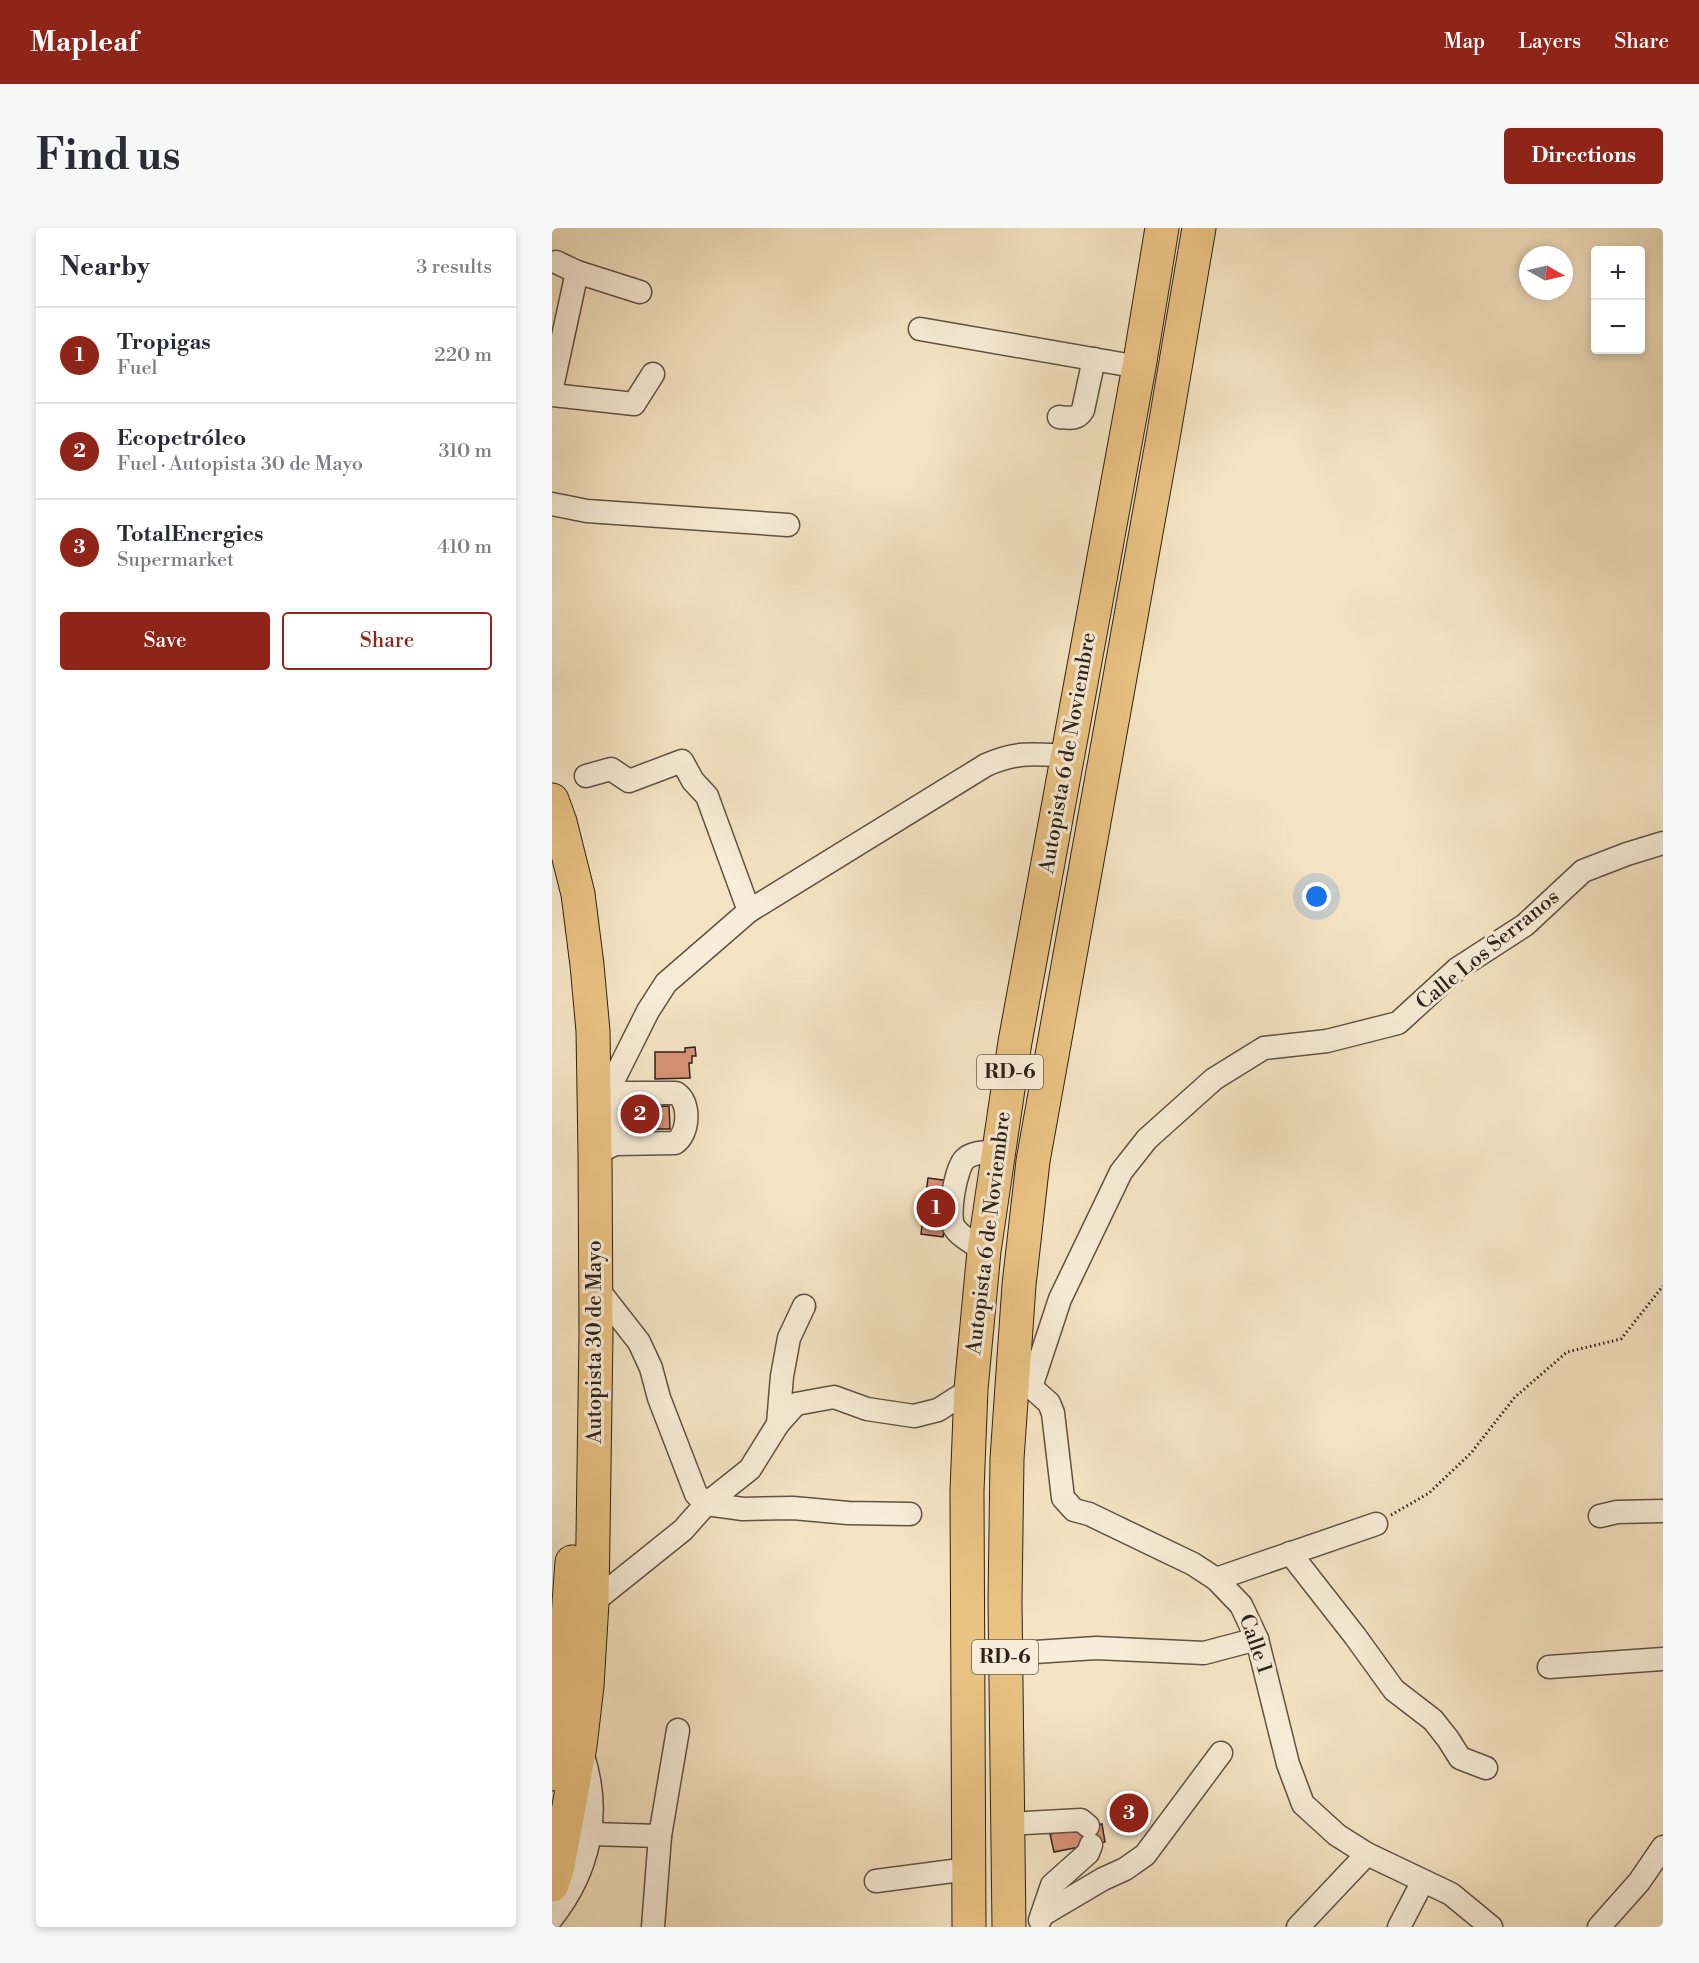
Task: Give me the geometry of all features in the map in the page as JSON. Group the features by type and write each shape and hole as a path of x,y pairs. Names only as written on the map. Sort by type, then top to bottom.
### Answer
{"highway":[{"name":"Autopista 6 de Noviembre","path":"969,1927 967,1491 971,1389 984,1251 997,1151 1015,1042 1139,367 1162,228"},
{"name":"Autopista 6 de Noviembre","path":"1009,1927 1005,1654 1006,1459 1021,1387 1019,1285 1033,1161 1199,228"},
{"name":"Autopista 30 de Mayo","path":"552,800 561,822 578,894 594,1031 605,1089 605,1149 596,1287 592,1603 587,1686 563,1731 552,1774"},
{"name":"Autopista 30 de Mayo","path":"552,869 559,894 575,1033 575,1530 558,1656 563,1731 558,1866 552,1885"}],"street":[{"path":"556,262 577,273 640,292"},
{"path":"552,387 577,273"},
{"path":"920,329 1139,367"},
{"path":"1059,417 1073,419 1080,416 1094,359"},
{"path":"552,395 634,404 653,374"},
{"path":"552,504 587,511 788,525"},
{"path":"605,1089 613,1081 648,1011 666,983 749,911 986,765 1023,753 1067,756"},
{"path":"586,776 611,770 629,781 682,761 693,781 707,796 749,911"},
{"name":"Calle Los Serranos","path":"1021,1387 1121,1172 1147,1139 1214,1079 1264,1048 1326,1041 1398,1023 1457,969 1524,925 1583,871 1663,843"},
{"path":"605,1089 676,1093 682,1096 685,1103 684,1132 681,1139 675,1143 605,1149"},
{"path":"596,1287 639,1342 651,1368 659,1398 686,1471 696,1494 706,1504 743,1509 793,1508 848,1513 910,1514"},
{"path":"778,1424 782,1376 789,1338 804,1306"},
{"name":"Calle 1","path":"1021,1387 1049,1404 1053,1413 1063,1498 1074,1510 1089,1514 1193,1564 1216,1579 1241,1605 1257,1639 1288,1764 1304,1804 1337,1835 1367,1854 1451,1894 1491,1927"},
{"path":"592,1603 683,1530 706,1504 750,1468 778,1424 796,1404 834,1397 867,1409 914,1416 938,1410 971,1389"},
{"path":"1600,1516 1617,1512 1663,1512"},
{"path":"1216,1579 1376,1524"},
{"path":"1290,1553 1394,1690 1432,1720 1448,1738 1460,1758 1486,1768"},
{"path":"1005,1654 1096,1648 1204,1653 1257,1639"},
{"path":"1549,1667 1663,1659"},
{"path":"552,1918 567,1899 578,1876 591,1834 592,1801 588,1772 563,1731"},
{"path":"653,1927 660,1836 678,1731"},
{"path":"1039,1921 1103,1879 1125,1869 1145,1855 1221,1753"},
{"path":"1007,1824 1081,1820 1090,1835 1088,1853 1056,1880 1039,1921"},
{"path":"591,1834 660,1836"},
{"path":"1599,1927 1639,1882 1663,1847"},
{"path":"1298,1927 1367,1854"},
{"path":"876,1881 968,1869"},
{"path":"1399,1927 1423,1881"}],"path":[{"path":"1376,1524 1429,1493 1471,1453 1515,1396 1568,1352 1621,1339 1663,1286"}],"building":[{"path":"695,1047 696,1056 692,1056 692,1063 689,1063 690,1078 655,1079 655,1052 685,1052 685,1048"},
{"path":"669,1106 670,1129 634,1129 634,1107"},
{"path":"928,1178 950,1181 943,1237 921,1234"},
{"path":"1132,1793 1146,1825 1126,1833 1113,1801"},
{"path":"1102,1824 1105,1842 1054,1852 1050,1834"}],"place":[{"name":"Ecopetróleo","path":"640,1114"},
{"name":"Tropigas","path":"936,1208"},
{"name":"TotalEnergies","path":"1129,1813"}]}
